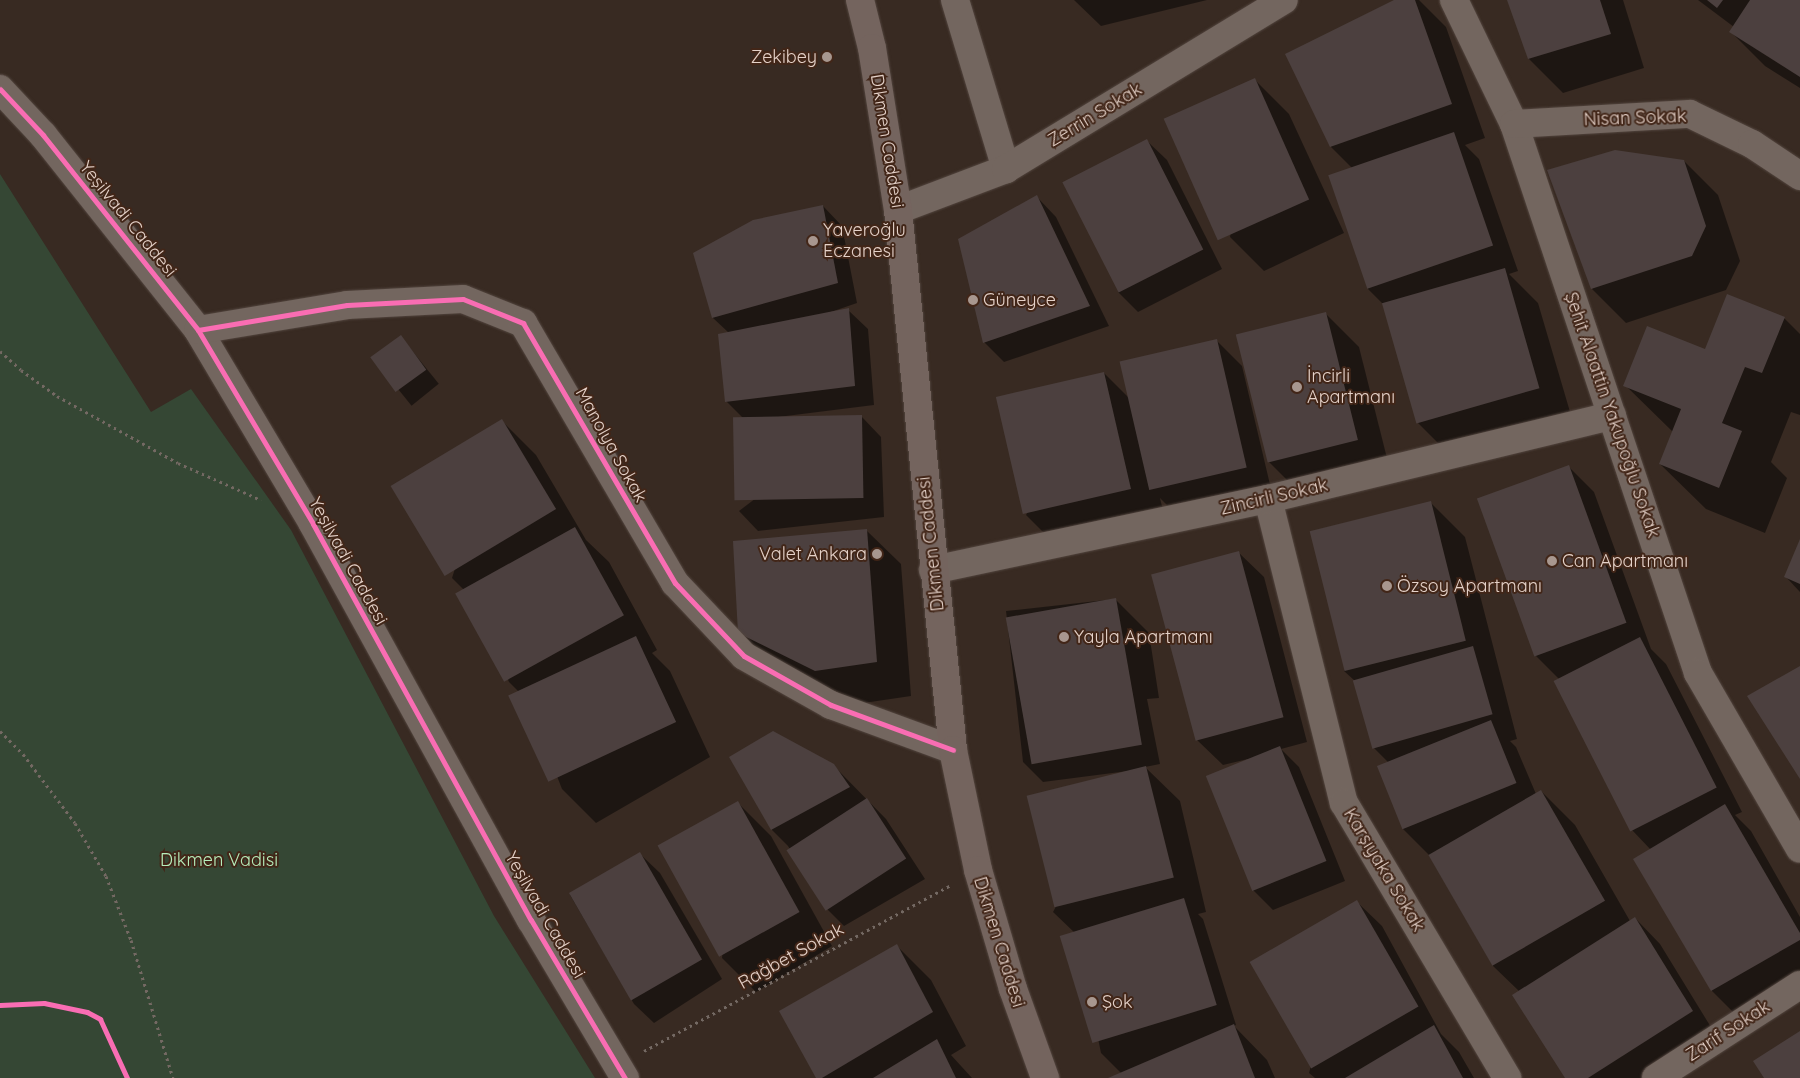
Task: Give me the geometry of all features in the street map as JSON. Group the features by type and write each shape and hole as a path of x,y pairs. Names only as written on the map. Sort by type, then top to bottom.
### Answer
{"main road":[{"name":"Dikmen Caddesi","path":"860,0 872,48 898,210 933,570 953,750 978,870 1012,988 1045,1078"}],"street":[{"path":"955,0 1006,169"},
{"name":"Zerrin Sokak","path":"898,210 1006,169 1284,0"},
{"name":"Şehit Alaattin Yakupoğlu Sokak","path":"1454,0 1514,124 1698,672 1800,848"},
{"name":"Yeşilvadi Caddesi","path":"0,89 43,136 198,330 313,524 531,920 621,1072"},
{"name":"Nisan Sokak","path":"1514,124 1690,114 1752,144 1800,176"},
{"name":"Manolya Sokak","path":"198,330 347,305 464,299 523,322 675,583 744,656 831,705 953,750"},
{"name":"Zincirli Sokak","path":"933,570 1268,499 1612,416"},
{"name":"Karşıyaka Sokak","path":"1268,499 1344,803 1507,1078"},
{"name":"Zarif Sokak","path":"1656,1078 1800,985"}],"path":[{"path":"0,351 20,370 57,396 178,462 268,503"},
{"path":"0,731 24,754 75,823 106,876 131,940 173,1078"}],"green space":[{"name":"Dikmen Vadisi","path":"0,174 151,412 191,389 291,530 494,916 595,1078 0,1078"}],"building":[{"path":"1394,0 1415,0 1452,104 1330,147 1285,54"},
{"path":"1507,0 1600,0 1611,34 1528,59"},
{"path":"1707,0 1723,0 1717,8"},
{"path":"1750,0 1800,0 1800,77 1729,32"},
{"path":"1255,78 1309,200 1218,240 1164,119"},
{"path":"1454,132 1493,245 1367,289 1328,175"},
{"path":"1147,139 1203,249 1119,293 1062,182"},
{"path":"1615,150 1684,160 1706,226 1692,256 1591,289 1547,170"},
{"path":"1037,195 1090,306 983,343 958,239"},
{"path":"823,205 838,283 712,318 693,253 753,220"},
{"path":"1505,268 1539,388 1416,423 1382,303"},
{"path":"1727,294 1785,317 1762,373 1745,367 1722,423 1742,431 1719,488 1659,464 1681,409 1623,386 1647,326 1705,349"},
{"path":"849,308 855,386 725,402 718,334"},
{"name":"İncirli Apartmanı","path":"1326,312 1358,440 1268,463 1236,334"},
{"path":"401,335 426,370 396,392 370,357"},
{"path":"1217,339 1247,468 1149,490 1120,361"},
{"path":"1104,372 1131,489 1023,514 996,397"},
{"path":"862,415 863,498 734,500 733,417"},
{"path":"502,419 556,509 445,576 391,486"},
{"name":"Can Apartmanı","path":"1569,465 1626,623 1534,656 1477,499"},
{"name":"Özsoy Apartmanı","path":"1431,501 1466,641 1345,671 1310,531"},
{"path":"575,527 624,615 504,682 455,593"},
{"path":"867,529 877,662 815,671 738,633 733,541"},
{"path":"1800,539 1800,584 1784,577"},
{"path":"1239,551 1284,717 1196,741 1151,575"},
{"path":"1116,598 1142,745 1032,764 1006,617"},
{"path":"636,636 676,722 548,782 508,696"},
{"path":"1640,637 1717,788 1630,832 1554,681"},
{"path":"1473,646 1493,714 1372,749 1353,680"},
{"path":"1800,666 1800,779 1747,696"},
{"path":"1491,720 1516,783 1402,829 1377,766"},
{"path":"773,731 834,764 850,787 771,830 729,757"},
{"path":"1280,746 1326,861 1252,891 1206,776"},
{"path":"1146,766 1174,878 1054,907 1027,796"},
{"path":"1541,790 1605,901 1492,966 1428,855"},
{"path":"867,798 906,858 826,911 786,850"},
{"path":"738,801 800,912 719,957 658,846"},
{"path":"1725,804 1800,933 1800,940 1711,991 1633,859"},
{"path":"640,852 702,959 631,1000 569,893"},
{"path":"1184,898 1217,1005 1092,1043 1060,936"},
{"path":"1357,900 1418,1007 1311,1069 1250,962"},
{"path":"1635,917 1693,1011 1588,1078 1565,1078 1512,995"},
{"path":"897,944 933,1012 822,1078 816,1078 779,1011"},
{"path":"1234,1024 1255,1078 1108,1078"},
{"path":"1434,1025 1463,1078 1345,1078"},
{"path":"1800,1031 1800,1078 1764,1078 1753,1061"},
{"path":"937,1039 956,1078 873,1078"}],"cycle path":[{"path":"0,89 43,135 198,330 313,524 531,920 625,1078"},
{"path":"198,330 347,305 463,299 523,323 675,583 744,656 831,705 953,750"},
{"path":"0,1005 44,1003 87,1012 100,1019 127,1078"}],"place":[{"name":"Zekibey","path":"827,57"},
{"name":"Yaveroğlu Eczanesi","path":"813,241"},
{"name":"Güneyce","path":"973,300"},
{"name":"İncirli Apartmanı","path":"1297,387"},
{"name":"Valet Ankara","path":"877,554"},
{"name":"Can Apartmanı","path":"1552,561"},
{"name":"Özsoy Apartmanı","path":"1387,586"},
{"name":"Yayla Apartmanı","path":"1064,637"},
{"name":"Şok","path":"1092,1002"}]}
